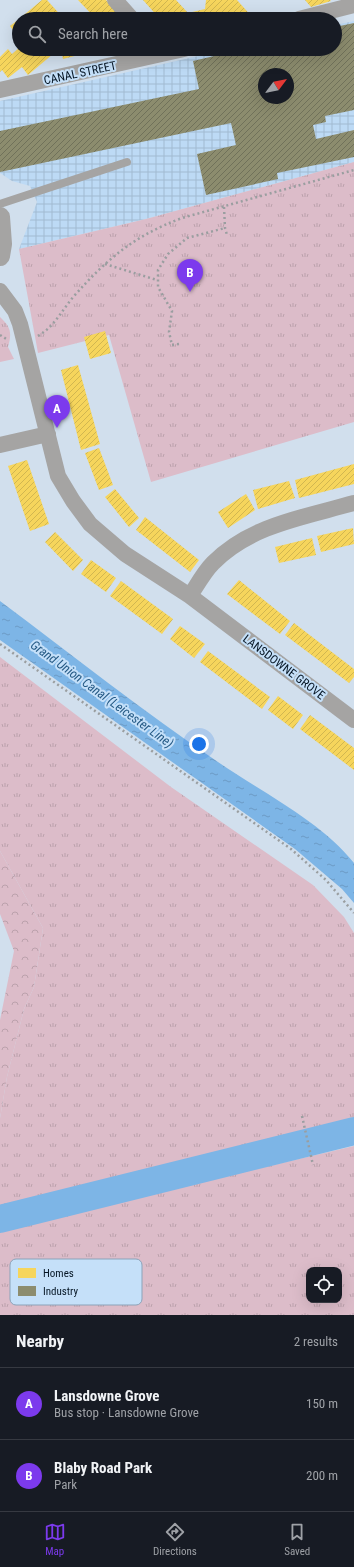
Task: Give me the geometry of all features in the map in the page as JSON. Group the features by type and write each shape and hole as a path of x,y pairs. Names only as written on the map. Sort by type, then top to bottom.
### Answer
{"street":[{"path":"115,0 126,12"},
{"path":"321,12 347,4"},
{"name":"CANAL STREET","path":"0,90 144,56"},
{"path":"0,218 2,244 0,256"},
{"name":"LANSDOWNE GROVE","path":"0,291 15,312 25,340 58,476 73,501 90,524 125,554 190,596 354,720"},
{"path":"0,445 48,434"},
{"path":"190,596 212,564 238,542 271,526 354,503"}],"lane":[{"path":"0,204 127,162"}],"path":[{"path":"25,340 38,336 49,329 73,297 105,264 127,245 155,228 182,218 354,170"},
{"path":"224,207 227,236"},
{"path":"179,344 172,345 170,332 172,311 160,294 157,280 162,262 187,238 225,228"},
{"path":"105,264 157,280"},
{"path":"0,644 291,849 326,880 354,913"},
{"path":"302,1116 313,1165"}],"shaded area":[{"path":"354,21 354,162 146,219 19,249 37,202 30,186 12,181 0,173 0,101 198,56 342,56 342,24"}],"green space":[{"path":"354,162 354,422 151,482 109,335 38,353 19,249 146,219"},
{"path":"0,317 10,330 8,347 14,359 0,362"},
{"path":"0,657 171,787 313,885 344,917 354,933 354,1122 0,1210 0,1118 7,1077 24,1009 34,987 43,928 0,851"},
{"path":"0,851 43,928 34,987 24,1009 7,1077 0,1118 0,1020 14,951 0,914"},
{"path":"354,1146 354,1315 0,1315 0,1229"}],"water":[{"name":"Grand Union Canal (Leicester Line)","path":"0,601 162,723 218,762 290,808 325,834 341,848 354,863 354,903 342,889 295,849 0,640"}],"building: Homes":[{"path":"42,0 47,0 58,12 27,12"},
{"path":"78,0 106,0 117,12 89,12"},
{"path":"143,0 176,0 187,12 154,12"},
{"path":"206,0 237,0 248,12 192,12 205,9"},
{"path":"305,0 330,0 331,1 311,7"},
{"path":"8,49 12,56 51,56 28,75 22,67 8,78 2,70 0,72 0,57"},
{"path":"62,56 74,56 63,59"},
{"path":"105,331 111,353 90,359 84,337"},
{"path":"78,365 100,444 81,450 61,370"},
{"path":"99,448 113,485 99,490 85,453"},
{"path":"27,460 49,524 30,531 8,466"},
{"path":"354,464 354,484 299,498 295,480"},
{"path":"289,481 295,498 258,509 253,490"},
{"path":"115,489 139,518 129,527 105,497"},
{"path":"246,494 255,510 228,528 218,512"},
{"path":"145,517 199,560 190,572 136,530"},
{"path":"353,528 354,544 321,552 317,536"},
{"path":"55,532 83,560 73,571 45,542"},
{"path":"312,538 316,555 279,563 275,547"},
{"path":"91,560 116,578 106,592 81,574"},
{"path":"239,580 290,621 280,634 227,594"},
{"path":"121,581 173,619 162,634 110,596"},
{"path":"294,623 354,669 354,677 349,683 285,635"},
{"path":"180,626 205,644 194,658 170,639"},
{"path":"208,651 270,697 262,709 200,662"},
{"path":"278,696 303,715 293,729 268,710"},
{"path":"310,715 354,748 354,770 300,729"}],"building: Industry":[{"path":"354,23 354,110 325,116 326,122 313,125 316,139 354,130 354,157 277,173 278,179 206,195 197,154 236,145 231,123 0,172 0,131 199,89 193,61 214,56 342,56 342,26"}],"waterway":[{"path":"0,1219 354,1131"}],"place":[{"name":"Blaby Road Park","path":"190,292"},
{"name":"Lansdowne Grove","path":"57,428"}]}
